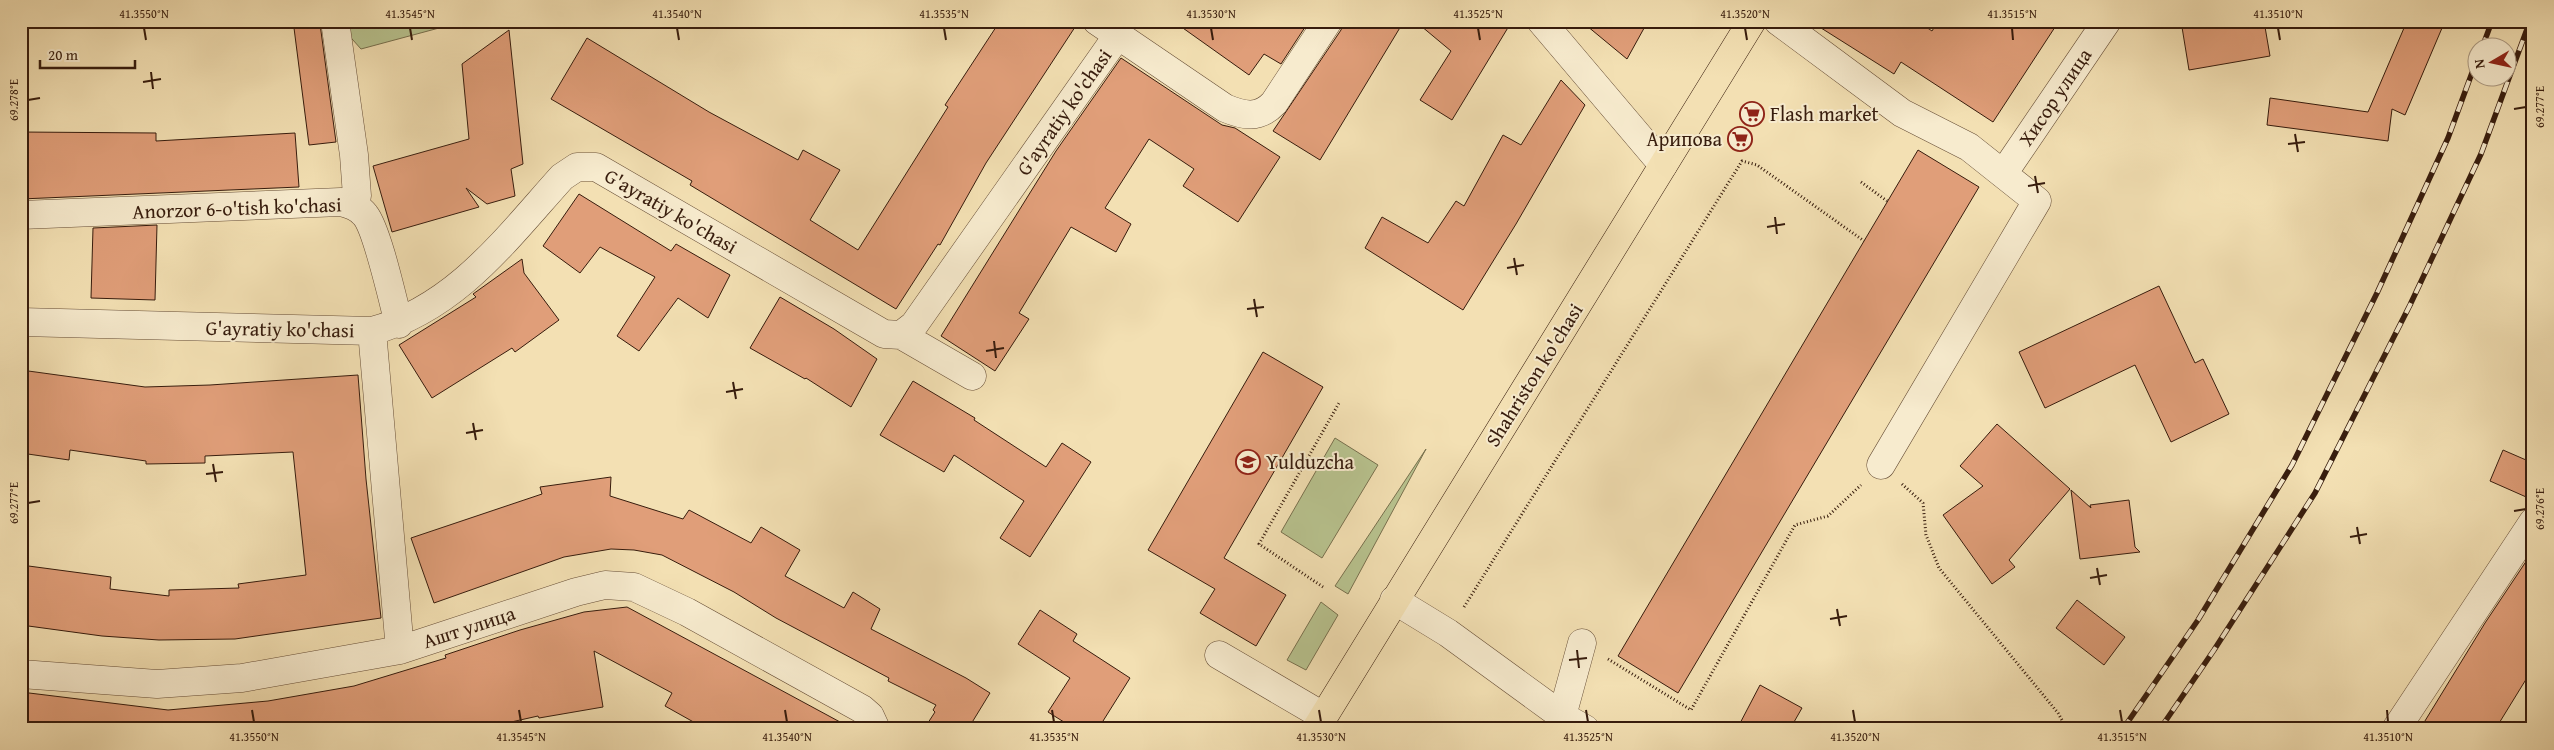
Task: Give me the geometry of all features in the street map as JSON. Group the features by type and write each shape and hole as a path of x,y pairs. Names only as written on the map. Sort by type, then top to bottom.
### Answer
{"main road":[{"name":"Shahriston ko'chasi","path":"1320,722 1752,21"}],"street":[{"path":"335,21 354,155 356,196 352,204"},
{"path":"1108,28 1226,108 1242,115 1255,115 1266,111 1274,103 1328,21"},
{"path":"1541,21 1663,166"},
{"path":"1778,21 1902,114 1969,147 2037,201 1881,465"},
{"name":"Хисор улица","path":"2003,174 2107,21"},
{"name":"G'ayratiy ko'chasi","path":"21,322 372,331 399,324 442,298 477,272 562,177 577,167 596,167 884,334 901,335 914,325 1108,28"},
{"name":"Anorzor 6-o'tish ko'chasi","path":"21,216 342,202 352,204 366,215 373,230 399,324"},
{"path":"372,331 400,650"},
{"path":"901,335 972,376"},
{"path":"2396,729 2533,522"},
{"name":"Ашт улица","path":"21,674 157,684 242,678 400,650 576,592 605,585 634,588 687,612 862,708 870,716 876,728"},
{"path":"1394,600 1448,633 1573,723 1582,643"},
{"path":"1219,655 1320,722"}],"path":[{"path":"1448,633 1742,161 1757,165 1864,240"},
{"path":"1861,182 1887,201"},
{"path":"1323,587 1259,544 1339,403"},
{"path":"1582,643 1690,710 1795,525 1828,516 1881,465 1923,503 1926,535 1939,568 2058,713 2067,729"}],"green space":[{"path":"21,21 181,21 67,28 21,23"},
{"path":"336,21 465,21 361,49"},
{"path":"1335,438 1378,465 1322,558 1281,532"},
{"path":"1426,449 1348,594 1335,586"},
{"path":"1321,602 1338,615 1306,670 1287,660"}],"building":[{"path":"1000,21 1079,21 986,163 940,245 938,244 896,309 690,185 692,181 551,99 587,38 709,112 798,160 803,150 840,170 810,220 858,250 948,107 945,105"},
{"path":"1173,21 1309,21 1281,64 1264,54 1249,75"},
{"path":"1344,21 1404,21 1320,160 1273,131 1341,30"},
{"path":"1415,21 1512,21 1452,120 1420,100 1451,51"},
{"path":"1581,21 1648,21 1627,59"},
{"path":"1810,21 1917,21 1932,31 1938,21 2059,21 1993,122 1901,62 1894,74"},
{"path":"2181,21 2264,21 2270,56 2189,70"},
{"path":"2407,21 2445,21 2405,115 2392,109 2388,141 2267,125 2270,98 2368,112"},
{"path":"320,24 336,142 309,145 294,28"},
{"path":"509,30 523,164 511,169 515,196 487,204 466,188 479,207 392,232 373,166 469,139 462,64"},
{"path":"1121,58 1222,125 1235,128 1280,157 1238,222 1183,186 1194,169 1149,139 1105,208 1131,224 1116,252 1071,227 1019,313 1029,319 995,371 941,336 1056,151"},
{"path":"1561,80 1585,105 1516,224 1463,310 1365,248 1382,217 1428,243 1456,201 1464,206 1503,135 1521,145"},
{"path":"21,132 156,133 156,141 295,133 299,187 21,199"},
{"path":"1918,150 1979,187 1678,693 1618,656"},
{"path":"579,194 671,251 676,244 730,275 708,318 678,298 639,351 617,336 655,277 600,247 580,273 543,246"},
{"path":"157,225 155,300 91,298 93,228"},
{"path":"522,259 524,273 559,320 515,352 512,348 432,398 399,345 476,297 473,294"},
{"path":"2159,286 2195,363 2203,359 2229,414 2171,442 2135,365 2045,408 2019,352"},
{"path":"780,297 834,329 877,359 851,407 806,378 750,348"},
{"path":"1263,352 1323,387 1224,558 1286,595 1256,646 1200,613 1215,589 1148,550"},
{"path":"21,370 145,387 210,385 358,375 366,479 381,618 235,639 159,640 102,636 21,625 21,565 111,577 110,589 169,596 169,590 239,588 238,584 306,575 293,452 205,456 205,463 146,464 146,461 70,450 69,460 21,453"},
{"path":"913,381 975,418 974,420 1046,467 1062,443 1091,462 1030,557 1000,538 1024,501 954,455 944,472 880,435"},
{"path":"1997,424 2070,489 2009,560 2015,567 1992,584 1943,515 1983,486 1960,466"},
{"path":"2503,450 2533,463 2533,500 2490,481"},
{"path":"611,477 610,496 683,519 689,510 751,543 761,527 800,550 785,576 844,608 853,592 880,609 871,629 966,678 990,693 968,729 924,729 935,712 933,710 936,705 888,681 889,678 776,618 734,592 662,555 634,550 611,549 564,557 434,603 411,538 542,494 540,487"},
{"path":"2071,490 2091,508 2090,505 2129,500 2135,547 2140,552 2080,559"},
{"path":"2533,551 2533,668 2501,720 2495,729 2420,729 2485,623"},
{"path":"2077,600 2125,637 2104,665 2056,628"},
{"path":"627,607 853,729 706,729 665,706 672,693 594,651 603,707 539,718 538,716 480,729 21,729 21,692 168,710 268,701 354,686 446,658 445,655 520,630 584,612"},
{"path":"1040,610 1077,634 1073,641 1130,678 1098,729 1075,729 1048,712 1070,678 1018,644"},
{"path":"1760,685 1802,708 1790,729 1737,729"}],"railway":[{"path":"2486,38 2492,21"},
{"path":"2160,729 2214,650 2315,493 2410,305 2481,154 2530,21"},
{"path":"2123,729 2198,620 2292,465 2377,293 2448,138 2466,88"}],"place":[{"name":"Flash market","path":"1752,114"},
{"name":"Арипова","path":"1740,139"},
{"name":"Yulduzcha","path":"1248,462"}]}
